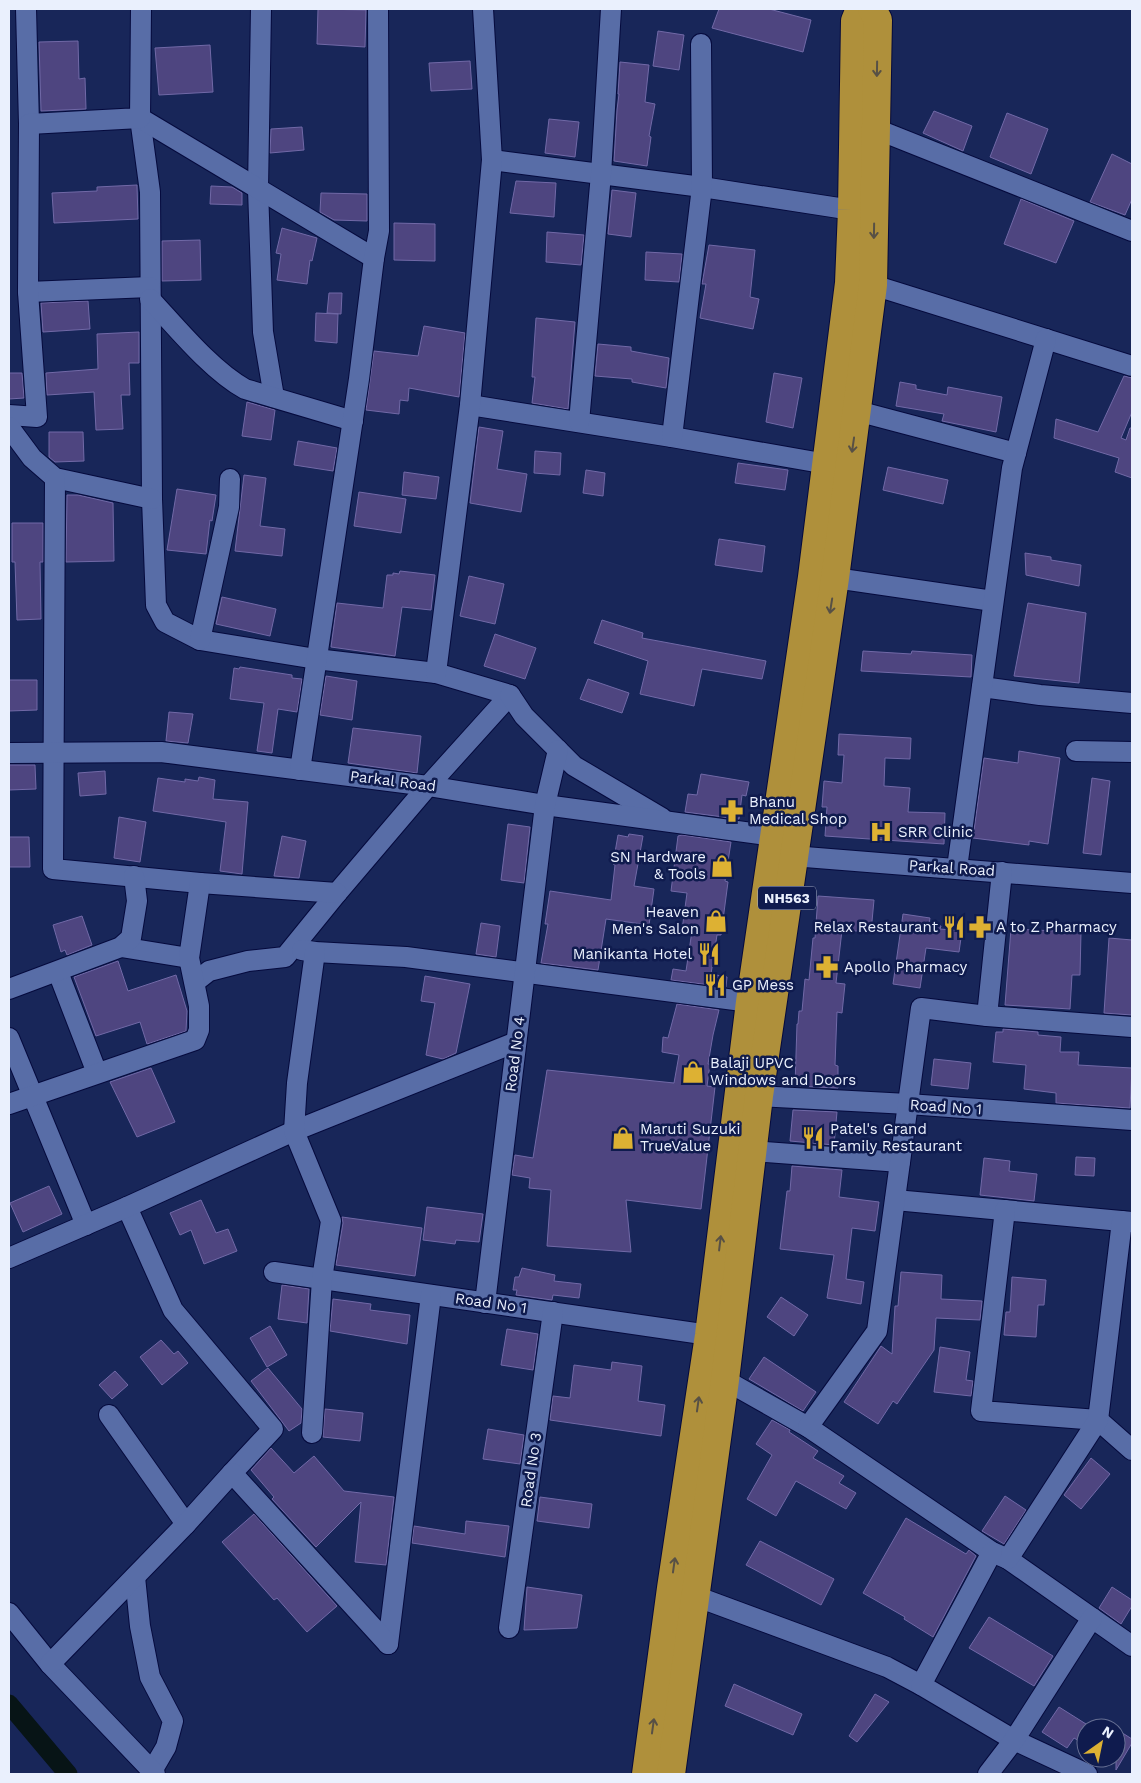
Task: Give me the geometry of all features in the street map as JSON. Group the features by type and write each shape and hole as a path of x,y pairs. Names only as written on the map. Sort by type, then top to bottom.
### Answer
{"highway":[{"name":"NH563","path":"671,1774 725,1380 760,1096 780,849 849,282 856,21 860,9"},
{"name":"NH563","path":"646,1774 671,1588 709,1335 750,1002 835,578 857,411 873,285 878,20 872,9"}],"street":[{"path":"9,415 37,417 28,292 29,124 26,9"},
{"path":"141,9 140,118 150,192 152,499 156,605 165,622 200,640 316,659 436,673 510,696 524,716 574,766 671,823"},
{"path":"261,9 258,189 262,332 274,397"},
{"path":"300,770 360,379 374,258 379,231 378,9"},
{"path":"436,673 470,405 492,160 483,9"},
{"path":"579,422 601,174 611,9"},
{"path":"672,437 702,187 701,44"},
{"path":"29,124 140,118 374,258"},
{"path":"876,128 1132,230"},
{"path":"492,160 702,187 852,210"},
{"path":"873,285 1132,366"},
{"path":"28,292 150,293 232,382 245,389 353,421"},
{"path":"957,868 1012,468 1046,339"},
{"path":"470,405 826,464"},
{"path":"857,411 1016,453"},
{"path":"9,427 32,458 55,478 152,499"},
{"path":"55,478 52,868 200,883 337,893"},
{"path":"200,640 229,507 230,479"},
{"path":"835,578 994,601"},
{"path":"982,687 1040,695 1132,703"},
{"path":"195,982 209,971 248,961 285,958 337,893 428,786 510,696"},
{"name":"Road No 4","path":"485,1302 545,805 558,750"},
{"path":"1076,751 1132,752"},
{"name":"Parkal Road","path":"9,753 161,752 428,786 671,823 780,849 957,868 1132,882"},
{"path":"987,1016 1002,872"},
{"path":"9,989 121,947 131,938 137,901 134,876"},
{"path":"9,1104 195,1040 198,1030 199,1006 189,958 200,883"},
{"path":"121,947 189,958"},
{"path":"293,948 315,952 406,957 750,1002"},
{"path":"312,1433 322,1279 330,1221 294,1131 296,1083 315,952"},
{"path":"58,972 97,1073"},
{"path":"808,1427 878,1331 921,1008 987,1016 1132,1027"},
{"path":"9,1038 86,1225"},
{"path":"9,1258 127,1208 294,1131 516,1042"},
{"name":"Road No 1","path":"760,1096 908,1104 1132,1120"},
{"path":"753,1151 900,1162"},
{"path":"895,1200 1127,1221 1098,1420 1000,1556 921,1685"},
{"path":"50,1664 186,1524 273,1429 173,1310 127,1208"},
{"path":"1005,1210 981,1411 1098,1420 1132,1450"},
{"name":"Road No 1","path":"274,1272 709,1335"},
{"path":"232,1473 388,1644 431,1295"},
{"name":"Road No 3","path":"509,1628 553,1312"},
{"path":"725,1380 808,1427 1132,1646"},
{"path":"109,1414 186,1524"},
{"path":"9,1613 50,1664 153,1773 166,1747 173,1721 150,1677 140,1626 135,1577"},
{"path":"695,1596 887,1667 1014,1740 1087,1774"},
{"path":"988,1774 1014,1740 1092,1618"}],"building":[{"path":"318,9 366,10 365,47 317,44"},
{"path":"719,9 769,9 811,20 803,52 712,28"},
{"path":"658,31 684,35 679,70 653,66"},
{"path":"78,41 79,79 85,78 86,109 41,111 39,42"},
{"path":"210,45 213,92 159,95 155,48"},
{"path":"470,61 472,89 431,91 429,63"},
{"path":"620,62 649,65 645,102 655,104 649,136 651,137 647,166 614,161"},
{"path":"934,111 972,126 963,151 923,133"},
{"path":"1007,113 1048,129 1031,174 990,157"},
{"path":"549,119 579,122 575,157 545,153"},
{"path":"302,127 304,150 270,153 271,129"},
{"path":"1112,154 1132,164 1132,199 1125,215 1090,202"},
{"path":"516,181 556,183 554,217 510,213"},
{"path":"137,185 138,219 54,223 52,193 97,191 97,187"},
{"path":"211,186 232,187 242,193 242,205 210,204"},
{"path":"612,190 636,193 631,237 608,234"},
{"path":"321,193 367,194 367,221 334,220 320,212"},
{"path":"1021,199 1074,221 1056,263 1004,244"},
{"path":"394,223 435,224 435,261 394,260"},
{"path":"282,228 317,238 312,261 310,260 307,284 277,280 281,254 276,253"},
{"path":"547,232 584,235 581,265 546,262"},
{"path":"200,240 201,280 162,281 162,241"},
{"path":"709,245 755,250 750,297 759,299 753,329 700,318 706,284 702,284"},
{"path":"646,252 682,254 679,282 645,280"},
{"path":"329,293 342,293 341,314 327,313"},
{"path":"88,301 90,329 43,332 41,303"},
{"path":"316,313 338,314 337,343 315,341"},
{"path":"536,318 575,322 568,409 532,403 535,377 532,377"},
{"path":"424,326 465,333 459,397 409,388 408,401 400,400 399,414 366,410 374,351 418,356"},
{"path":"139,332 139,363 129,363 130,395 121,395 123,429 96,430 94,392 47,395 46,373 98,369 97,334"},
{"path":"598,344 631,347 631,351 669,358 666,388 632,382 632,379 595,376"},
{"path":"9,373 22,373 24,398 9,399"},
{"path":"774,373 802,378 793,428 766,422"},
{"path":"1124,376 1132,378 1132,412 1121,438 1126,440 1130,428 1132,428 1132,478 1115,472 1119,458 1054,438 1056,419 1098,432"},
{"path":"900,382 916,385 916,389 947,395 948,387 1002,397 996,432 942,421 944,414 896,406"},
{"path":"247,402 275,410 271,440 242,436"},
{"path":"479,427 503,431 497,469 527,474 521,512 470,503"},
{"path":"49,432 83,432 84,461 55,462 49,457"},
{"path":"298,441 337,448 333,471 294,465"},
{"path":"535,451 561,453 560,475 534,473"},
{"path":"738,463 788,470 785,490 735,483"},
{"path":"888,467 948,480 943,504 883,490"},
{"path":"586,470 605,473 603,496 583,493"},
{"path":"404,472 439,477 436,499 402,495"},
{"path":"244,475 266,478 260,526 285,529 282,556 235,551"},
{"path":"177,489 216,495 212,521 210,520 206,554 167,550"},
{"path":"359,492 406,499 401,533 354,526"},
{"path":"67,495 78,495 113,503 114,561 66,562"},
{"path":"12,523 43,523 43,562 40,562 41,619 17,620 15,562 12,562"},
{"path":"719,539 765,546 762,572 715,565"},
{"path":"1025,553 1051,557 1051,560 1081,565 1079,586 1026,575"},
{"path":"400,571 435,575 431,610 402,607 395,656 331,647 337,603 383,608 387,575 399,574"},
{"path":"469,576 504,584 495,624 460,616"},
{"path":"222,597 276,609 270,636 216,624"},
{"path":"1028,603 1086,613 1079,683 1014,676"},
{"path":"602,620 643,633 642,638 766,661 762,679 702,669 694,706 640,694 648,661 594,643"},
{"path":"495,634 536,648 525,679 484,666"},
{"path":"863,651 911,654 912,651 972,655 971,677 861,671"},
{"path":"240,667 292,675 292,678 302,679 297,712 278,709 272,753 257,751 264,703 230,699 234,668 239,669"},
{"path":"326,676 357,681 352,720 320,715"},
{"path":"588,679 629,693 622,713 580,699"},
{"path":"9,680 37,680 37,710 9,711"},
{"path":"169,712 193,714 188,743 166,741"},
{"path":"353,728 421,736 417,773 348,763"},
{"path":"839,734 911,738 910,759 885,758 884,786 910,788 908,812 945,813 944,844 825,836 827,807 822,807 824,781 842,783 844,755 838,755"},
{"path":"1019,751 1060,758 1048,844 1029,841 1029,845 973,838 984,758 1018,763"},
{"path":"9,765 35,765 36,789 9,790"},
{"path":"105,771 106,794 80,796 78,773"},
{"path":"701,774 749,782 746,796 742,795 739,819 685,812 688,794 697,795"},
{"path":"199,777 215,780 213,799 248,802 242,874 220,871 226,822 153,811 158,778 185,782 185,779 198,781"},
{"path":"1092,778 1110,781 1101,855 1083,853"},
{"path":"119,817 146,822 140,862 114,858"},
{"path":"508,824 530,827 524,883 501,880"},
{"path":"629,834 643,836 634,886 654,889 649,925 606,919 598,970 541,963 548,924 545,924 550,891 611,900 615,865 613,864 618,835 628,837"},
{"path":"282,836 306,841 299,878 274,876"},
{"path":"678,836 731,842 725,881 728,882 721,935 717,935 711,974 727,977 726,987 671,980 673,969 686,971 692,931 682,930 687,893 671,891"},
{"path":"9,837 29,837 30,867 9,867"},
{"path":"818,896 874,900 871,932 842,930 836,983 845,984 842,1013 837,1012 835,1065 838,1066 838,1088 795,1086 797,1024 799,1011 802,1011 805,979 809,980"},
{"path":"903,914 930,918 929,924 941,926 940,929 962,931 959,952 926,948 920,988 893,984"},
{"path":"82,916 92,945 67,955 65,950 61,952 53,925"},
{"path":"481,923 500,926 496,957 476,954"},
{"path":"1011,929 1081,932 1080,975 1072,975 1070,1009 1005,1005"},
{"path":"1109,938 1132,940 1132,1015 1104,1013"},
{"path":"118,961 128,991 176,975 187,1011 186,1031 147,1044 140,1022 96,1036 74,977"},
{"path":"425,976 470,984 456,1053 443,1059 426,1055 435,1003 421,1001"},
{"name":"Maruti Suzuki TrueValue","path":"677,1004 719,1010 708,1064 710,1064 707,1086 715,1087 701,1209 626,1200 631,1252 547,1246 551,1190 529,1188 530,1178 512,1175 515,1155 533,1158 547,1070 674,1083 679,1055 662,1052 663,1037 668,1038"},
{"path":"1003,1029 1038,1032 1038,1035 1061,1037 1060,1052 1079,1052 1078,1065 1132,1068 1130,1108 1056,1103 1056,1093 1024,1089 1026,1065 993,1062 996,1032 1003,1032"},
{"path":"934,1059 971,1063 968,1089 931,1085"},
{"path":"151,1068 175,1122 137,1137 110,1082"},
{"path":"793,1110 837,1112 834,1145 790,1141"},
{"path":"1076,1157 1095,1158 1094,1176 1075,1175"},
{"path":"984,1158 1010,1161 1009,1171 1037,1174 1034,1201 980,1195"},
{"path":"792,1166 842,1170 839,1197 879,1202 875,1231 852,1228 846,1279 864,1282 861,1304 827,1298 834,1255 780,1249 787,1191 790,1191"},
{"path":"49,1186 62,1214 23,1232 10,1203"},
{"path":"201,1200 216,1233 228,1229 237,1251 204,1264 191,1230 180,1235 170,1213"},
{"path":"427,1207 483,1214 479,1242 456,1240 455,1244 423,1240"},
{"path":"342,1217 422,1228 415,1276 336,1265 343,1223"},
{"path":"522,1268 555,1275 554,1281 581,1284 579,1298 553,1295 552,1300 516,1295 517,1290 513,1290 515,1277 519,1277"},
{"path":"901,1272 942,1275 941,1299 982,1301 980,1320 936,1318 934,1350 897,1404 893,1401 878,1424 844,1402 881,1346 892,1354 895,1306 898,1306"},
{"path":"1012,1277 1046,1280 1044,1305 1038,1305 1036,1337 1004,1335 1006,1312 1010,1312"},
{"path":"282,1285 309,1289 307,1323 278,1319"},
{"path":"781,1297 808,1315 794,1336 767,1317"},
{"path":"333,1299 371,1304 370,1310 410,1315 407,1344 330,1331"},
{"path":"270,1326 287,1355 267,1367 250,1338"},
{"path":"507,1329 538,1334 533,1370 501,1365"},
{"path":"161,1340 174,1354 178,1351 188,1363 162,1385 140,1357"},
{"path":"940,1347 970,1352 966,1380 973,1381 971,1396 934,1392"},
{"path":"764,1357 816,1392 803,1411 749,1379"},
{"path":"612,1362 642,1366 638,1401 665,1405 661,1436 550,1420 553,1396 570,1398 574,1365 611,1370"},
{"path":"268,1368 302,1409 301,1423 289,1431 251,1381"},
{"path":"115,1371 128,1385 112,1399 99,1385"},
{"path":"325,1409 363,1413 360,1441 323,1437"},
{"path":"772,1420 790,1430 789,1432 818,1451 813,1458 844,1476 839,1483 856,1493 846,1509 796,1481 776,1516 747,1499 772,1455 756,1444"},
{"path":"488,1429 524,1435 520,1464 483,1459"},
{"path":"271,1448 294,1473 314,1456 344,1491 394,1497 386,1565 355,1562 361,1502 316,1547 272,1499 274,1497 251,1470"},
{"path":"1091,1458 1110,1474 1081,1509 1064,1495"},
{"path":"1005,1496 1026,1510 1004,1544 982,1531"},
{"path":"540,1497 592,1504 589,1528 537,1521"},
{"path":"254,1514 337,1606 307,1632 277,1598 274,1600 222,1542"},
{"path":"906,1518 966,1554 969,1550 976,1556 933,1637 904,1619 905,1617 863,1593"},
{"path":"466,1521 509,1526 505,1557 412,1543 414,1526 465,1534"},
{"path":"760,1541 834,1579 821,1605 746,1565"},
{"path":"527,1587 582,1595 577,1628 524,1630"},
{"path":"1112,1587 1132,1600 1132,1606 1121,1624 1099,1608"},
{"path":"989,1617 1053,1656 1034,1686 969,1648"},
{"path":"734,1684 802,1714 793,1735 725,1706"},
{"path":"875,1694 889,1702 857,1742 849,1736"},
{"path":"1059,1707 1076,1718 1076,1739 1074,1738 1067,1748 1042,1732"},
{"path":"1126,1735 1132,1739 1132,1743 1126,1753"}],"waterway":[{"path":"9,1704 68,1774"}],"place":[{"name":"Bhanu Medical Shop","path":"732,811"},
{"name":"SRR Clinic","path":"881,832"},
{"name":"SN Hardware & Tools","path":"722,866"},
{"name":"Heaven Men's Salon","path":"716,921"},
{"name":"Relax Restaurant","path":"954,927"},
{"name":"A to Z Pharmacy","path":"980,927"},
{"name":"Manikanta Hotel","path":"709,954"},
{"name":"Apollo Pharmacy","path":"827,967"},
{"name":"GP Mess","path":"715,985"},
{"name":"Balaji UPVC Windows and Doors","path":"693,1072"},
{"name":"Maruti Suzuki TrueValue","path":"623,1138"},
{"name":"Patel's Grand Family Restaurant","path":"813,1138"}]}
